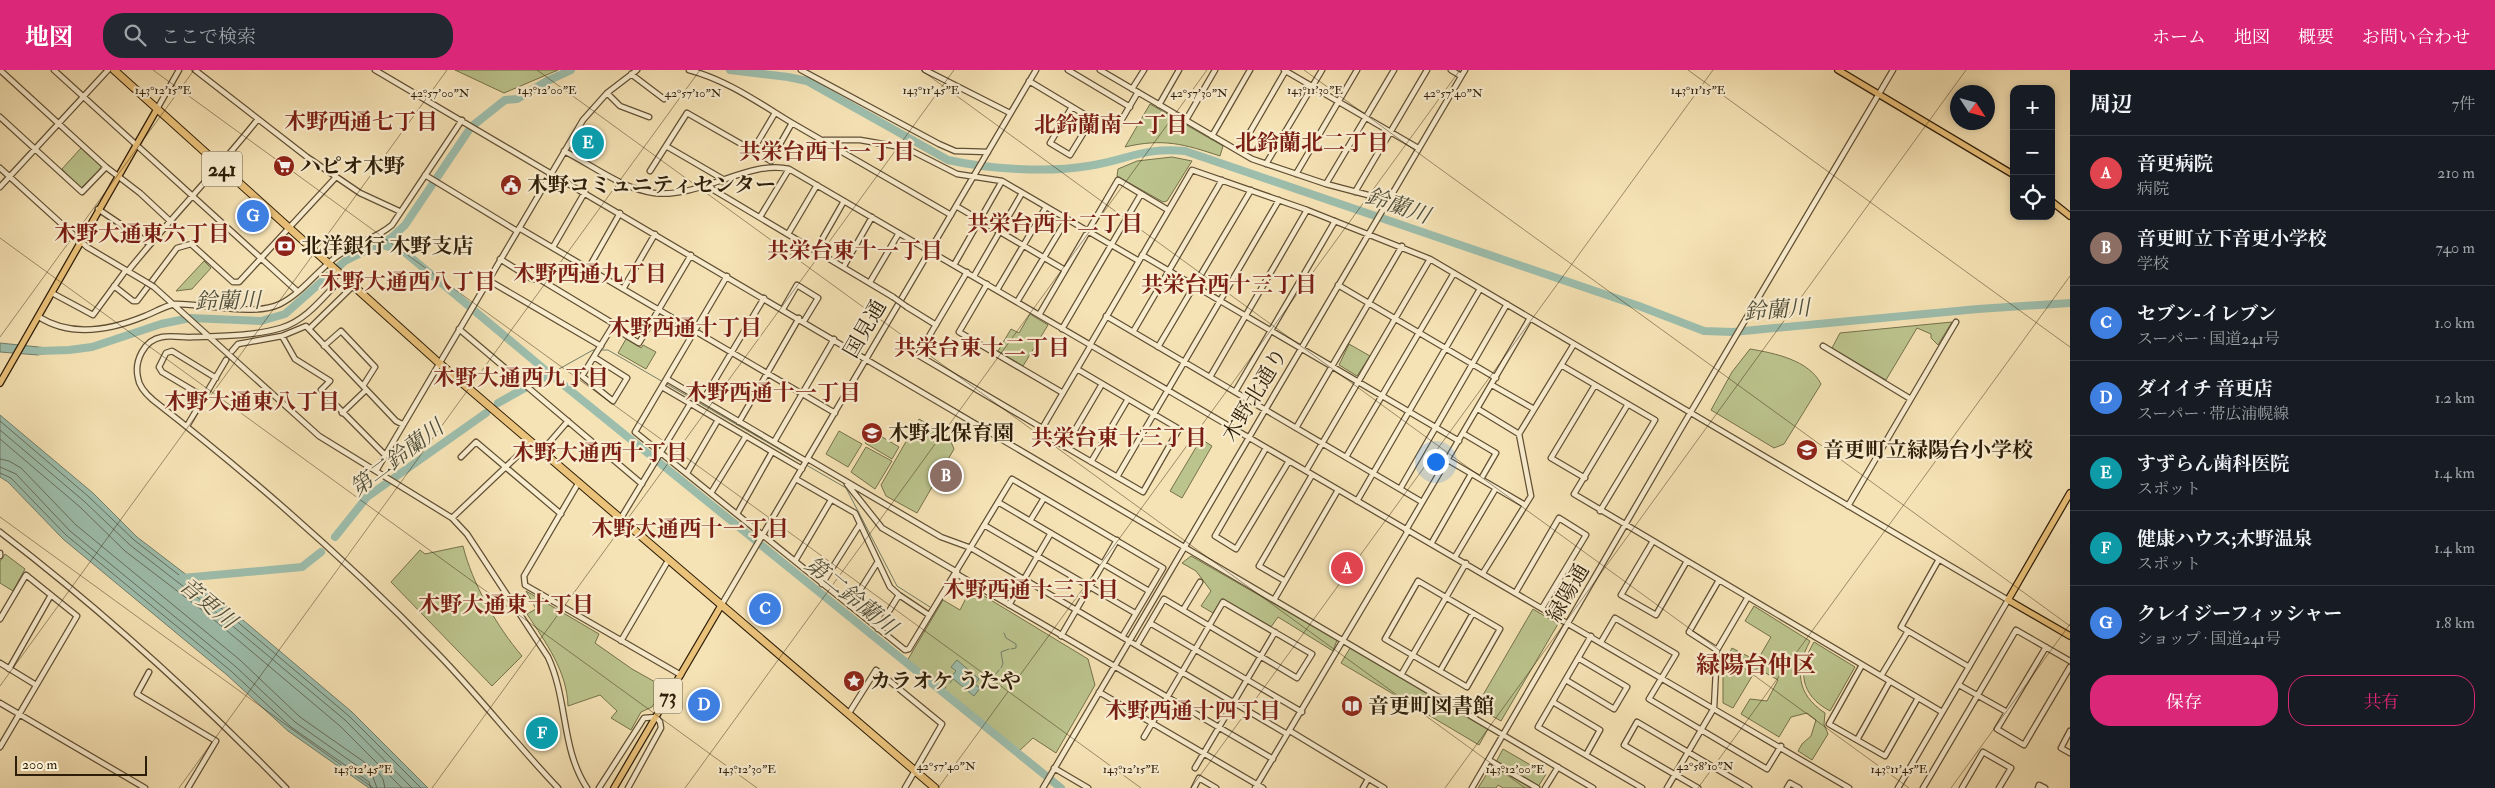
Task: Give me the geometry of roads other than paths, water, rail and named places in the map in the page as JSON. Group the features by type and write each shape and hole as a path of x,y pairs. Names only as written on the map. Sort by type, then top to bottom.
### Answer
{"highway":[{"name":"241","path":"114,70 352,287 935,788"}],"main road":[{"path":"1838,70 2010,172"},
{"path":"0,383 157,109"},
{"path":"2055,204 2070,216"},
{"path":"2070,493 2008,600 2070,636"},
{"name":"73","path":"614,788 722,604"}],"street":[{"path":"54,70 297,292"},
{"path":"0,187 108,70"},
{"path":"157,109 179,70"},
{"path":"195,70 336,177 360,193 399,211"},
{"path":"375,70 552,172 1593,788"},
{"path":"376,470 583,120 607,93 637,70"},
{"path":"689,70 706,74 725,83 951,215"},
{"path":"801,70 939,144 955,151 988,152"},
{"path":"925,70 1010,113"},
{"name":"国見通","path":"722,604 1036,70"},
{"path":"1068,70 1130,107"},
{"path":"1100,70 1107,72 1132,89 1212,136 1266,164 1326,184 1388,200"},
{"path":"1132,89 1144,70"},
{"path":"1159,105 1179,70"},
{"path":"1186,120 1215,70"},
{"path":"1212,136 1250,70"},
{"path":"1239,151 1285,70 1418,148"},
{"path":"1266,164 1322,70"},
{"path":"1296,174 1357,70"},
{"path":"1326,184 1394,70"},
{"path":"1355,192 1427,70"},
{"path":"1451,70 1461,76"},
{"name":"木野北通り","path":"1042,788 1464,70"},
{"name":"緑陽通","path":"1473,788 1690,413 1893,70"},
{"path":"1,71 117,177 140,192 170,221"},
{"path":"631,74 664,99"},
{"path":"1029,81 1107,128 1118,126 1138,92"},
{"path":"607,93 620,106 649,117"},
{"path":"1072,107 1050,143 1070,155 1092,119"},
{"path":"650,171 684,115 690,113 771,160 773,166"},
{"path":"753,150 775,113"},
{"path":"0,117 82,192 106,167"},
{"path":"52,293 93,315 114,286 220,167 258,119"},
{"path":"37,320 83,332 146,316 162,307 174,304 270,308 280,304 329,266 351,246 387,230 396,219 399,211 427,177 462,120"},
{"path":"771,160 792,123"},
{"path":"824,140 860,140 906,148 947,170 965,176 975,174 1002,182 1138,261"},
{"path":"666,146 721,178 723,182"},
{"path":"564,151 616,182 646,192 673,193 723,182 773,166 789,169 1407,531 1484,573 1781,746 1849,788"},
{"path":"0,168 80,241 154,287 303,423 336,448 376,470 452,518 467,534 548,657 560,688 569,745 586,788"},
{"path":"760,217 789,169"},
{"path":"1077,369 1179,429 1143,492 1040,432 1192,170 1307,210 1402,246 1430,259 1938,561 2008,600 1898,788"},
{"path":"114,286 133,301 137,301 177,248 191,244 233,282 239,282 336,177"},
{"path":"427,177 518,230 553,248 835,413"},
{"path":"1039,315 1118,180 1168,210"},
{"path":"1133,332 1222,180"},
{"path":"954,265 1002,182"},
{"path":"710,185 712,189 844,266 936,325"},
{"path":"788,234 817,185"},
{"path":"1158,347 1251,190"},
{"path":"553,248 585,192"},
{"path":"974,276 1022,193"},
{"path":"1062,329 1141,194"},
{"path":"1117,477 1279,200"},
{"path":"816,250 844,201"},
{"path":"956,206 1065,270"},
{"path":"997,290 1046,207"},
{"path":"98,209 150,244"},
{"path":"1210,377 1307,210"},
{"path":"588,269 620,213"},
{"path":"844,266 872,217"},
{"path":"1017,302 1067,219"},
{"path":"1235,392 1335,221"},
{"path":"870,282 899,233"},
{"path":"623,289 655,234"},
{"path":"1296,428 1402,246"},
{"path":"612,327 639,343 691,255"},
{"path":"1142,255 1459,441"},
{"path":"1306,471 1430,259"},
{"path":"500,260 532,279 541,280 614,324 582,376 613,401 627,378 594,357"},
{"path":"967,272 918,354 1042,428"},
{"path":"1346,457 1420,334 1454,273"},
{"path":"727,276 635,432 660,455 687,473 737,514 762,538 795,561 905,650 909,649 1012,479 1163,568 1122,637"},
{"path":"341,277 308,314 289,325 265,332 208,336 162,336 145,348 138,360 138,380 145,393 244,472 332,549 439,655 558,788"},
{"path":"488,280 601,346"},
{"path":"987,284 959,332 1063,393"},
{"path":"739,422 801,320 818,298 797,285 783,309"},
{"path":"1338,285 1496,378"},
{"path":"308,328 352,287"},
{"path":"1357,501 1480,289"},
{"path":"703,400 764,298"},
{"path":"1400,489 1507,304"},
{"path":"1106,316 1422,502"},
{"path":"1256,786 1302,712 1530,318"},
{"path":"1848,506 1909,398 1956,322"},
{"path":"232,350 238,344 282,336 306,326 396,421 402,424"},
{"path":"459,328 642,484"},
{"path":"324,346 341,331 375,367 364,388 342,413"},
{"path":"282,336 296,359 330,381 321,390 385,454"},
{"path":"774,442 834,339"},
{"path":"1484,573 1531,496 1519,434 1574,344"},
{"path":"1823,346 1909,398"},
{"path":"204,397 162,372 159,367 166,353 172,351 216,378"},
{"path":"187,426 226,360"},
{"path":"1561,365 1655,420 1600,510"},
{"path":"667,379 941,537 971,548 1181,672 1384,788"},
{"path":"1065,447 1102,384"},
{"path":"1492,385 1534,408"},
{"path":"1584,478 1551,458 1595,385"},
{"path":"662,387 802,469"},
{"path":"1091,462 1128,399"},
{"path":"621,518 690,404"},
{"path":"1628,404 1574,494 1942,712"},
{"path":"1478,409 1519,434"},
{"path":"687,473 718,420"},
{"path":"542,451 568,421"},
{"path":"1464,434 1496,453 1481,479"},
{"path":"712,493 746,436"},
{"path":"461,457 476,442 561,514"},
{"path":"452,518 532,442"},
{"path":"1266,448 1215,536 1236,549 1289,461"},
{"path":"737,514 772,452"},
{"path":"1448,460 1525,505"},
{"path":"1431,544 1471,474"},
{"path":"1285,581 1260,566 1312,475"},
{"path":"796,479 855,513 885,580 899,595 929,615"},
{"path":"845,481 882,528 1061,636 1273,759"},
{"path":"579,482 524,576 524,581 529,588 681,675"},
{"path":"1455,557 1496,488"},
{"path":"1274,600 1338,490"},
{"path":"1030,521 1044,498"},
{"path":"795,561 831,500"},
{"path":"998,502 1149,591"},
{"path":"1516,592 1559,518 1566,522 1586,535 1542,608"},
{"path":"822,584 860,524"},
{"path":"984,525 1135,614"},
{"path":"0,532 155,659 225,725 286,788"},
{"path":"1009,605 1051,533"},
{"path":"1061,636 1117,540"},
{"path":"1653,541 1621,595 1656,615 1688,561"},
{"path":"621,641 669,559"},
{"path":"1938,561 1901,627 1969,667"},
{"path":"850,606 877,563"},
{"path":"1401,676 1466,563"},
{"path":"0,619 26,574 77,616 0,747"},
{"path":"1717,650 1689,632 1719,580"},
{"path":"1183,610 1200,582"},
{"path":"1418,582 1473,613 1500,629 1467,687 1385,639 1418,582"},
{"path":"9,669 52,595"},
{"path":"878,629 899,595"},
{"path":"1667,788 1714,708 1717,650 1748,597"},
{"path":"1136,645 1164,599 1209,625 1260,657 1297,678 1312,654 1223,602 1209,625 1181,672 1144,737"},
{"path":"1440,670 1473,613"},
{"path":"1601,642 1615,618 1654,640 1676,654 1649,699 1767,769 1781,746"},
{"path":"1150,623 1302,712"},
{"path":"1923,788 2016,630 2070,661"},
{"path":"1881,676 1908,631"},
{"path":"1195,768 1274,632"},
{"path":"1591,636 1538,727 1642,788"},
{"path":"2046,647 1997,729 2024,745 2070,667"},
{"path":"1566,680 1614,709 1627,687 1578,658"},
{"path":"0,664 36,685"},
{"path":"1862,665 1829,724 1886,756 1918,698"},
{"path":"849,713 876,670 942,724 905,788"},
{"path":"149,672 137,694 216,741 188,788"},
{"path":"1857,740 1890,681"},
{"path":"1959,685 2007,712"},
{"path":"1099,692 1204,753 1256,786 1263,788"},
{"path":"1553,702 1600,730 1586,755"},
{"path":"0,703 145,788"},
{"path":"599,788 644,718 648,716 656,717 660,722 661,728 628,788"},
{"path":"1698,788 1624,745 1637,722 1749,788"},
{"path":"2070,731 2060,748 2070,753"},
{"path":"1962,788 1983,752 2011,768 1999,788"},
{"path":"1489,760 1537,788"},
{"path":"1545,788 1558,767"},
{"path":"1054,768 1088,788"},
{"path":"1194,788 1199,778 1216,788"},
{"path":"1363,788 1368,778"},
{"path":"1787,788 1790,783 1799,788"},
{"path":"2038,788 2039,785 2045,788"}],"water":[{"path":"0,343 48,348 51,352 38,355 0,352"},
{"name":"音更川","path":"0,415 93,493 137,537 218,599 352,712 428,788 369,788 288,731 227,675 63,539 8,482 0,477"},
{"path":"957,660 979,679 975,684 980,688 974,696 951,677 956,671 951,667"}],"waterway":[{"name":"鈴蘭川","path":"40,351 92,347 161,324 190,318 261,321 285,314 345,261 391,238 405,225 471,127 505,100 517,99 547,81 571,70"},
{"name":"鈴蘭川","path":"730,70 807,81 948,160 964,163 999,168 1036,170 1088,166 1146,152 1185,151 1639,306 1704,331 1733,332 1978,309 2070,303"},
{"name":"第二鈴蘭川","path":"378,244 402,250 550,374 1061,788"},
{"path":"559,369 593,350 597,350"},
{"path":"601,350 608,350 846,488 897,586 930,607"},
{"name":"第二鈴蘭川","path":"498,403 543,378"},
{"name":"第二鈴蘭川","path":"335,537 367,497 486,413"},
{"name":"第二鈴蘭川","path":"182,578 302,567 321,552"},
{"path":"1004,633 1006,638 1016,644 1016,648 1011,649"},
{"path":"1001,668 1003,664 1001,652 1009,649"},
{"path":"996,674 999,670"},
{"path":"950,683 953,679"},
{"path":"978,687 992,679"},
{"name":"第二鈴蘭川","path":"942,692 946,687"}],"place":[{"name":"すずらん歯科医院","path":"588,143"},
{"name":"ハピオ木野","path":"284,166"},
{"name":"木野コミュニティセンター","path":"511,185"},
{"name":"クレイジーフィッシャー","path":"253,216"},
{"name":"北洋銀行 木野支店","path":"285,246"},
{"name":"木野北保育園","path":"872,433"},
{"name":"音更町立緑陽台小学校","path":"1807,450"},
{"name":"音更町立下音更小学校","path":"946,476"},
{"name":"音更病院","path":"1347,568"},
{"name":"セブン-イレブン","path":"765,609"},
{"name":"カラオケ うたや","path":"854,681"},
{"name":"ダイイチ 音更店","path":"704,705"},
{"name":"音更町図書館","path":"1352,706"},
{"name":"健康ハウス;木野温泉","path":"542,733"}],"district":[{"name":"木野西通七丁目","path":"361,122"},
{"name":"北鈴蘭南一丁目","path":"1111,125"},
{"name":"北鈴蘭北二丁目","path":"1312,143"},
{"name":"共栄台西十一丁目","path":"827,152"},
{"name":"共栄台西十二丁目","path":"1055,224"},
{"name":"木野大通東六丁目","path":"142,234"},
{"name":"共栄台東十一丁目","path":"855,251"},
{"name":"木野西通九丁目","path":"590,274"},
{"name":"木野大通西八丁目","path":"408,282"},
{"name":"共栄台西十三丁目","path":"1229,285"},
{"name":"木野西通十丁目","path":"685,328"},
{"name":"共栄台東十二丁目","path":"982,348"},
{"name":"木野大通西九丁目","path":"521,378"},
{"name":"木野西通十一丁目","path":"773,393"},
{"name":"木野大通東八丁目","path":"252,402"},
{"name":"共栄台東十三丁目","path":"1119,438"},
{"name":"木野大通西十丁目","path":"600,453"},
{"name":"木野大通西十一丁目","path":"690,529"},
{"name":"木野西通十三丁目","path":"1031,590"},
{"name":"木野大通東十丁目","path":"506,605"},
{"name":"緑陽台仲区","path":"1756,665"},
{"name":"木野西通十四丁目","path":"1193,711"}]}
